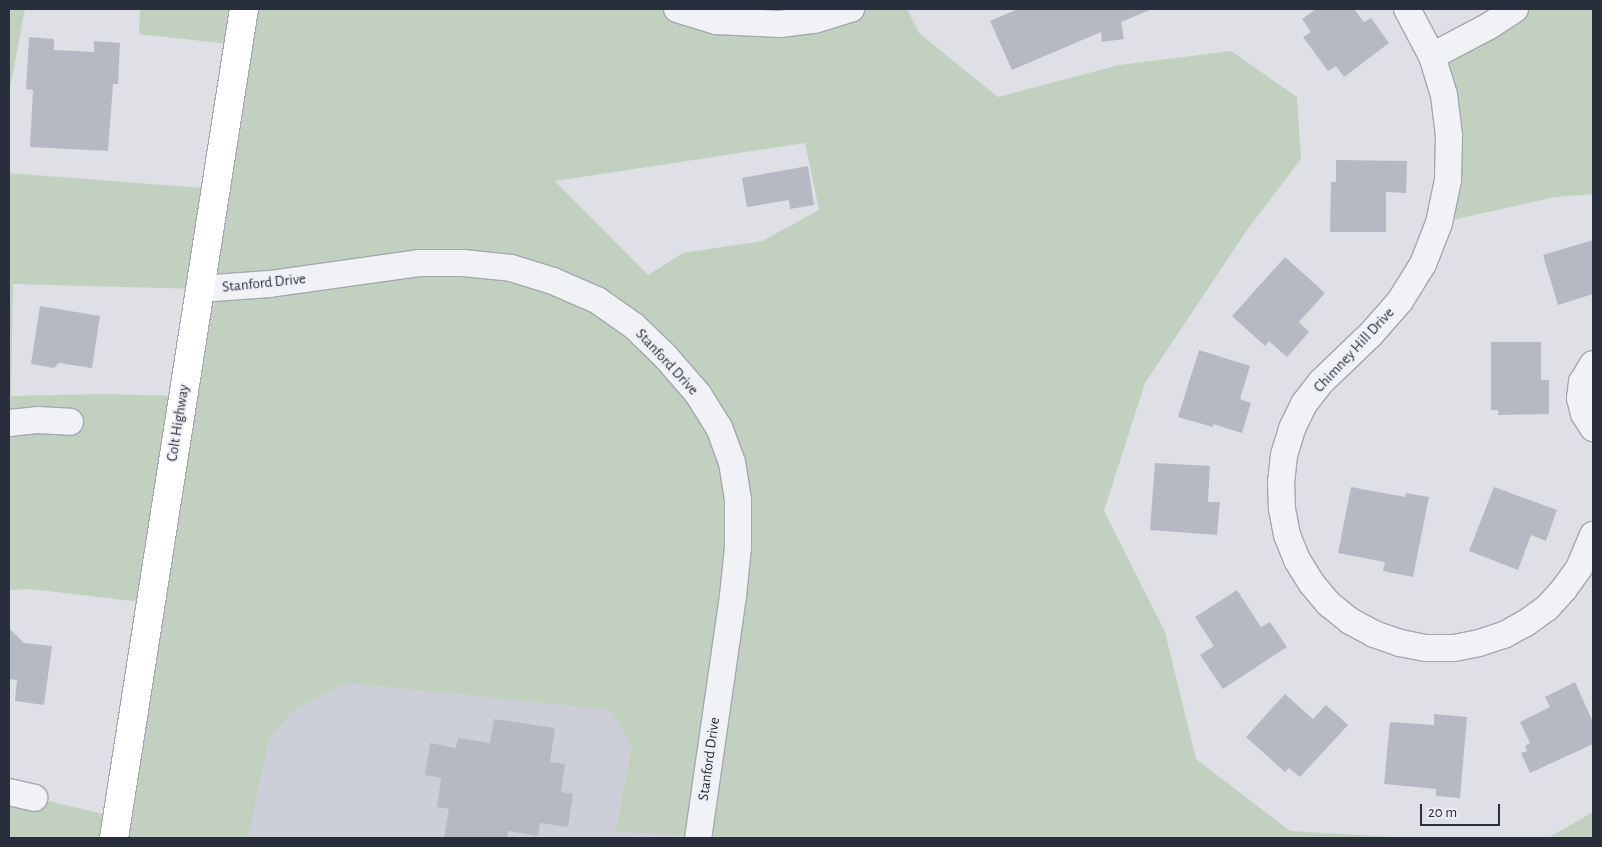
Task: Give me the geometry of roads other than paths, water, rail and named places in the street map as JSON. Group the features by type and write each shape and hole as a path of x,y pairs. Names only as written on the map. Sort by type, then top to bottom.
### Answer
{"highway":[{"name":"Colt Highway","path":"114,838 244,9"}],"street":[{"path":"677,9 716,21 780,24 814,20 851,9"},
{"name":"Chimney Hill Drive","path":"1407,9 1432,56 1444,95 1449,136 1448,180 1439,223 1423,264 1400,301 1371,334 1321,382 1304,404 1292,429 1284,455 1280,482 1282,509 1287,535 1297,560 1312,584 1329,604 1350,621 1374,634 1400,643 1426,648 1454,648 1479,643 1504,635 1526,623 1547,608 1564,589 1579,568 1593,535"},
{"path":"1432,56 1489,26 1515,9"},
{"name":"Stanford Drive","path":"199,289 270,284 419,263 463,263 511,268 553,281 597,300 634,326 665,356 698,394 719,428 732,462 738,500 738,547 734,596 698,838"},
{"path":"1593,364 1582,382 1580,398 1584,414 1593,428"},
{"path":"9,423 37,420 70,422"}]}
